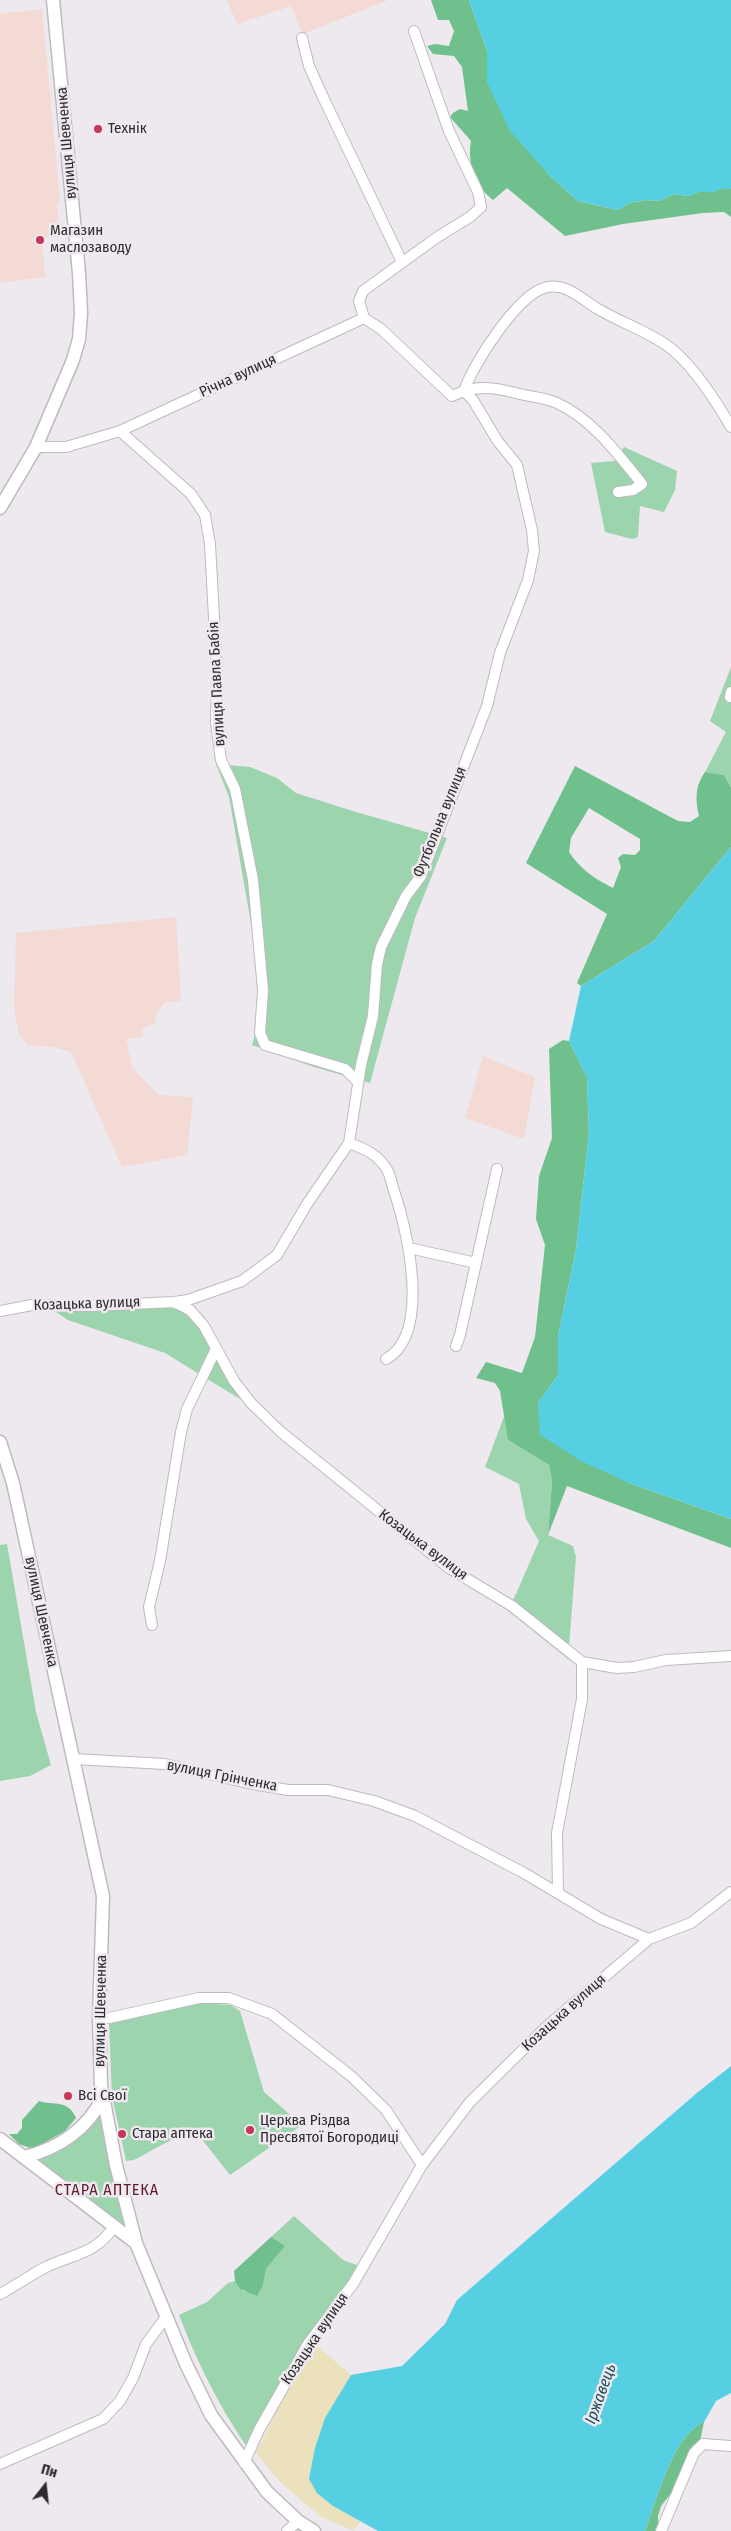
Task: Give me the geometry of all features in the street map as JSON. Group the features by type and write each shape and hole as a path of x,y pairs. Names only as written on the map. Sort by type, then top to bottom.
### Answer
{"street":[{"name":"вулиця Шевченка","path":"0,508 36,447 73,360 79,339 81,313 53,0"},
{"path":"414,31 450,132 478,192 481,208 363,291 358,301 364,318 388,335 452,396 478,387 490,388 555,402 566,408 607,442 642,484 634,490 618,492"},
{"path":"302,38 310,66 323,97 402,262"},
{"path":"464,391 488,345 522,304 534,293 545,287 561,286 598,309 641,329 668,345 705,388 731,427"},
{"name":"Річна вулиця","path":"36,447 66,446 120,431 364,318"},
{"name":"Футбольна вулиця","path":"349,1143 358,1082 373,1016 377,964 381,947 406,896 421,876 436,840 487,706 500,653 528,580 534,550 532,530 516,466 497,440 473,400 464,391"},
{"name":"вулиця Павла Бабія","path":"120,431 191,494 205,515 210,544 217,674 216,723 221,760 235,789 253,880 263,990 260,1033 265,1045 345,1069 358,1082"},
{"path":"349,1143 373,1153 387,1170 400,1207 409,1248 414,1288 411,1313 406,1334 397,1354 386,1359"},
{"name":"Козацька вулиця","path":"0,1311 32,1305 88,1306 174,1302 188,1300 242,1281 277,1255 307,1204 349,1143"},
{"path":"456,1346 497,1169"},
{"path":"409,1248 476,1263"},
{"name":"Козацька вулиця","path":"174,1302 190,1310 204,1326 234,1380 251,1403 280,1432 448,1568 512,1606 582,1662 617,1668 634,1667 666,1660 731,1656"},
{"path":"152,1625 148,1608 160,1561 181,1432 187,1409 216,1349"},
{"name":"вулиця Шевченка","path":"0,1442 14,1483 104,1896 99,2018 103,2097 116,2165 136,2243 166,2317 211,2415 244,2463 267,2492 298,2520 314,2531"},
{"path":"558,1892 556,1833 582,1698 582,1662"},
{"name":"вулиця Грінченка","path":"74,1760 165,1764 252,1784 288,1790 328,1790 374,1801 415,1816 558,1892 601,1919 649,1939"},
{"name":"Козацька вулиця","path":"244,2463 259,2430 303,2352 353,2284 422,2165 470,2102 540,2033 649,1939 691,1923 731,1892"},
{"path":"99,2018 117,2017 199,1998 229,1998 272,2014 351,2076 386,2110 422,2165"},
{"path":"24,2157 45,2152 69,2138 87,2123 103,2097"},
{"path":"0,2139 136,2243"},
{"path":"0,2294 44,2268 88,2251 103,2242 114,2227"},
{"path":"0,2464 103,2419 120,2401 133,2378 146,2344 166,2317"},
{"path":"661,2531 694,2453 703,2444 731,2446"},
{"path":"287,2531 298,2520"}],"shaded area":[{"path":"227,0 388,0 303,34 291,6 237,24"},
{"path":"42,9 60,200 57,204 60,236 42,237 45,277 0,283 0,14"},
{"path":"176,917 181,1001 165,1002 155,1016 156,1023 142,1028 143,1037 126,1039 132,1067 158,1095 193,1097 187,1155 122,1167 71,1052 53,1047 28,1045 19,1034 14,1009 16,933"},
{"path":"483,1056 535,1077 524,1139 465,1118"}],"green space":[{"path":"431,0 469,0 487,51 487,82 550,176 578,201 618,210 629,203 646,200 659,201 674,194 688,196 698,192 712,192 726,187 731,189 731,217 724,212 703,213 623,224 565,236 507,188 493,200 481,188 471,165 471,141 450,117 460,109 468,111 462,67 454,56 433,54 427,46 435,44 449,46 454,31 449,20 438,20"},
{"path":"624,447 677,471 675,490 664,512 640,506 638,537 632,539 605,532 591,463 614,461"},
{"path":"731,667 731,787 724,775 705,772 726,732 710,721"},
{"path":"216,764 250,767 277,778 296,793 447,838 415,918 370,1083 314,1067 252,1045 256,1031 258,992 253,935 229,797"},
{"path":"575,766 678,821 690,822 699,816 697,793 699,782 705,772 724,775 731,787 731,847 654,941 581,986 577,983 607,914 526,863","holes":["589,808 640,839 640,850 635,855 623,854 618,858 621,867 613,888 588,873 569,852 571,838"]},
{"path":"563,1040 569,1041 587,1077 589,1132 576,1249 558,1337 558,1375 538,1403 629,1483 731,1519 731,1548 567,1486 548,1535 552,1481 549,1465 508,1440 500,1391 495,1383 476,1378 486,1362 522,1373 535,1337 545,1245 536,1219 539,1176 552,1138 549,1049"},
{"path":"135,1306 180,1309 205,1332 219,1365 232,1382 240,1399 165,1353 68,1320 56,1312"},
{"path":"505,1414 508,1440 549,1465 552,1481 548,1535 573,1546 576,1557 568,1659 507,1610 539,1541 526,1519 519,1484 485,1467"},
{"path":"7,1544 36,1712 51,1765 30,1776 0,1781 0,1545"},
{"path":"200,2003 231,2005 240,2011 264,2092 302,2125 230,2175 193,2128 134,2160 126,2161 112,2096 109,2024"},
{"path":"39,2101 65,2106 73,2112 76,2118 65,2131 33,2149 19,2144 9,2134 17,2134 22,2128 22,2120"},
{"path":"100,2113 126,2231 38,2161 73,2142 88,2129"},
{"path":"294,2216 343,2260 359,2266 312,2331 283,2376 247,2447 209,2383 179,2315 207,2302 228,2283 235,2281 244,2292 263,2285 266,2269 284,2247 271,2237"},
{"path":"271,2237 285,2246 266,2269 263,2285 257,2296 240,2289 235,2281 234,2271"},
{"path":"704,2422 700,2441 692,2446 673,2491 661,2506 658,2516 658,2531 645,2531 660,2487 675,2454 683,2440 693,2429"}],"sand":[{"path":"315,2344 351,2375 325,2418 333,2506 360,2521 354,2531 320,2516 279,2481 256,2453 283,2399"}],"water":[{"path":"469,0 731,0 731,189 698,192 688,196 674,194 659,201 646,200 629,203 618,210 578,201 550,176 510,131 487,82 487,51"},
{"path":"731,847 731,1519 629,1483 581,1461 540,1435 538,1403 558,1375 558,1337 576,1249 589,1132 587,1077 569,1041 581,986 654,941"},
{"name":"Іржавець","path":"731,2066 731,2393 716,2401 704,2422 693,2429 683,2440 667,2470 645,2531 378,2531 333,2506 317,2493 309,2479 315,2448 325,2418 351,2375 402,2366 445,2324 457,2300 698,2092"}],"place":[{"name":"Технік","path":"98,129"},
{"name":"Магазин маслозаводу","path":"40,240"},
{"name":"Всі Свої","path":"68,2096"},
{"name":"Церква Різдва Пресвятої Богородиці","path":"250,2130"},
{"name":"Стара аптека","path":"122,2134"}],"district":[{"name":"СТАРА АПТЕКА","path":"107,2191"}]}
